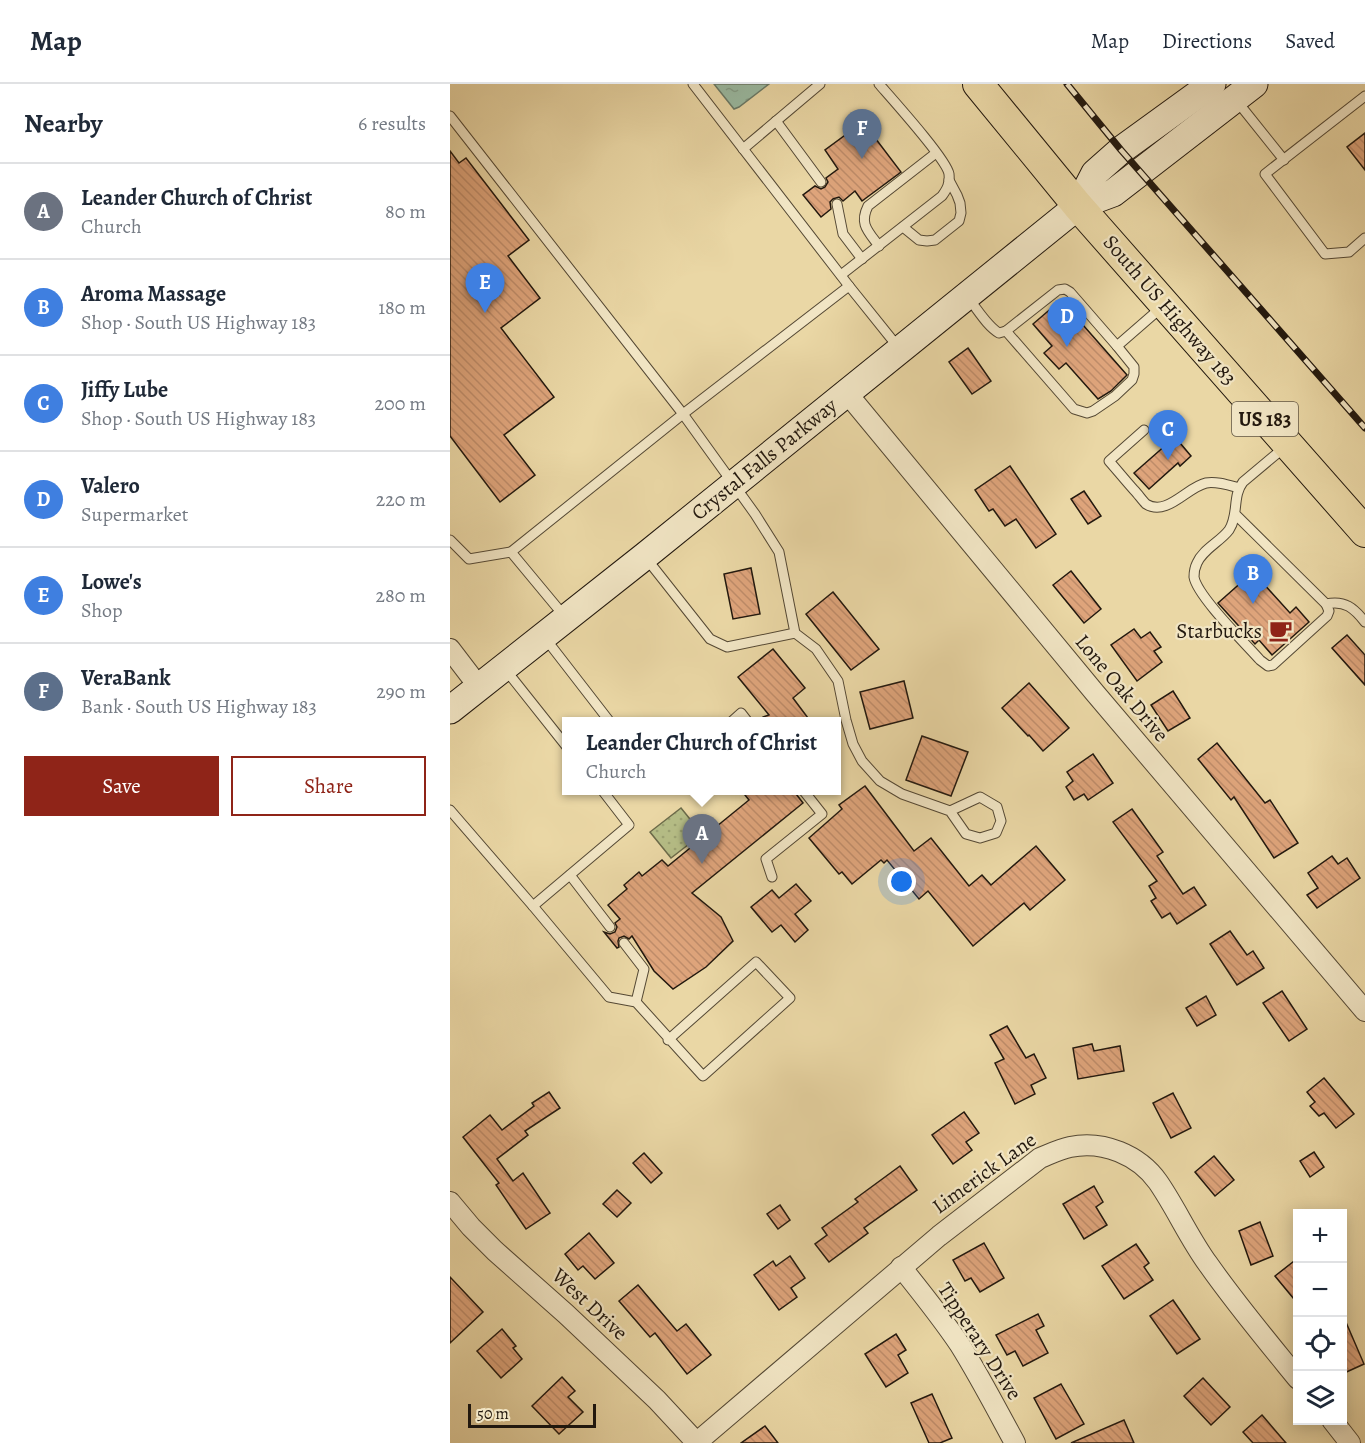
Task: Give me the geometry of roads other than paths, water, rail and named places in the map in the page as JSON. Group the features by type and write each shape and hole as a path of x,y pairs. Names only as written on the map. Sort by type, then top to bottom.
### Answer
{"main road":[{"name":"South US Highway 183","path":"978,84 1078,206 1365,532"},
{"path":"1078,206 1095,172 1121,150 1212,84"},
{"path":"1078,206 1113,193 1245,91"},
{"name":"Crystal Falls Parkway","path":"450,710 968,297 1078,206"}],"street":[{"name":"Lone Oak Drive","path":"846,392 1095,693 1365,1011"},
{"path":"450,649 479,687"},
{"name":"Limerick Lane","path":"697,1443 939,1236 1040,1158 1073,1146 1093,1145 1113,1149 1126,1154 1144,1166 1157,1180 1201,1254 1231,1298 1293,1373"},
{"name":"West Drive","path":"450,1202 495,1251 657,1400 697,1443"},
{"name":"Tipperary Drive","path":"901,1267 959,1344 1015,1443"},
{"path":"1336,1425 1350,1443"}],"lane":[{"path":"693,84 900,349"},
{"path":"743,149 820,84"},
{"path":"841,275 942,196 949,185 949,172 936,153 879,84"},
{"path":"1245,91 1284,160"},
{"path":"1365,96 1264,174 1325,254 1349,252 1365,238"},
{"path":"450,116 682,414 755,514 779,552 795,633 816,649 838,681 853,744 862,761 880,782 902,794 950,811 966,834 980,838 996,833 1001,820 997,807 980,797 950,811"},
{"path":"776,121 821,182"},
{"path":"879,246 866,228 864,220 868,206 936,153"},
{"path":"903,227 919,240 927,241 935,240 958,221 961,213 960,203 949,179"},
{"path":"837,204 843,234 862,259"},
{"path":"450,540 469,559 512,552 682,414 849,286"},
{"path":"968,297 999,333 1006,331 1058,290 1065,289 1134,367 1132,380 1093,411 1087,413 1074,409 1006,331"},
{"path":"1117,346 1165,304"},
{"path":"1144,430 1109,461 1145,503 1154,507 1164,506 1204,483 1213,482 1239,488"},
{"path":"1236,515 1326,604 1329,611 1327,616 1268,666 1208,602 1194,579 1194,570 1197,561 1228,531 1236,515 1235,502 1243,482 1288,445"},
{"path":"512,552 566,619"},
{"path":"645,556 710,639 727,647 795,633"},
{"path":"1326,604 1335,602 1347,605 1365,622"},
{"path":"544,636 606,717"},
{"path":"504,668 562,741"},
{"path":"533,906 629,825 606,795"},
{"path":"772,877 766,859 822,814 807,795"},
{"path":"450,810 609,997 636,1002 668,1040 703,1076 790,998 756,962 668,1040"},
{"path":"570,875 610,927"},
{"path":"624,943 644,969 636,1002"}],"water":[{"path":"714,84 769,84 734,109"}],"railway":[{"path":"1067,84 1121,150 1365,428"}],"place":[{"name":"VeraBank","path":"862,159"},
{"name":"Lowe's","path":"485,313"},
{"name":"Valero","path":"1067,347"},
{"name":"Jiffy Lube","path":"1168,460"},
{"name":"Aroma Massage","path":"1253,604"},
{"name":"Starbucks","path":"1280,631"},
{"name":"Leander Church of Christ","path":"702,864"}]}
